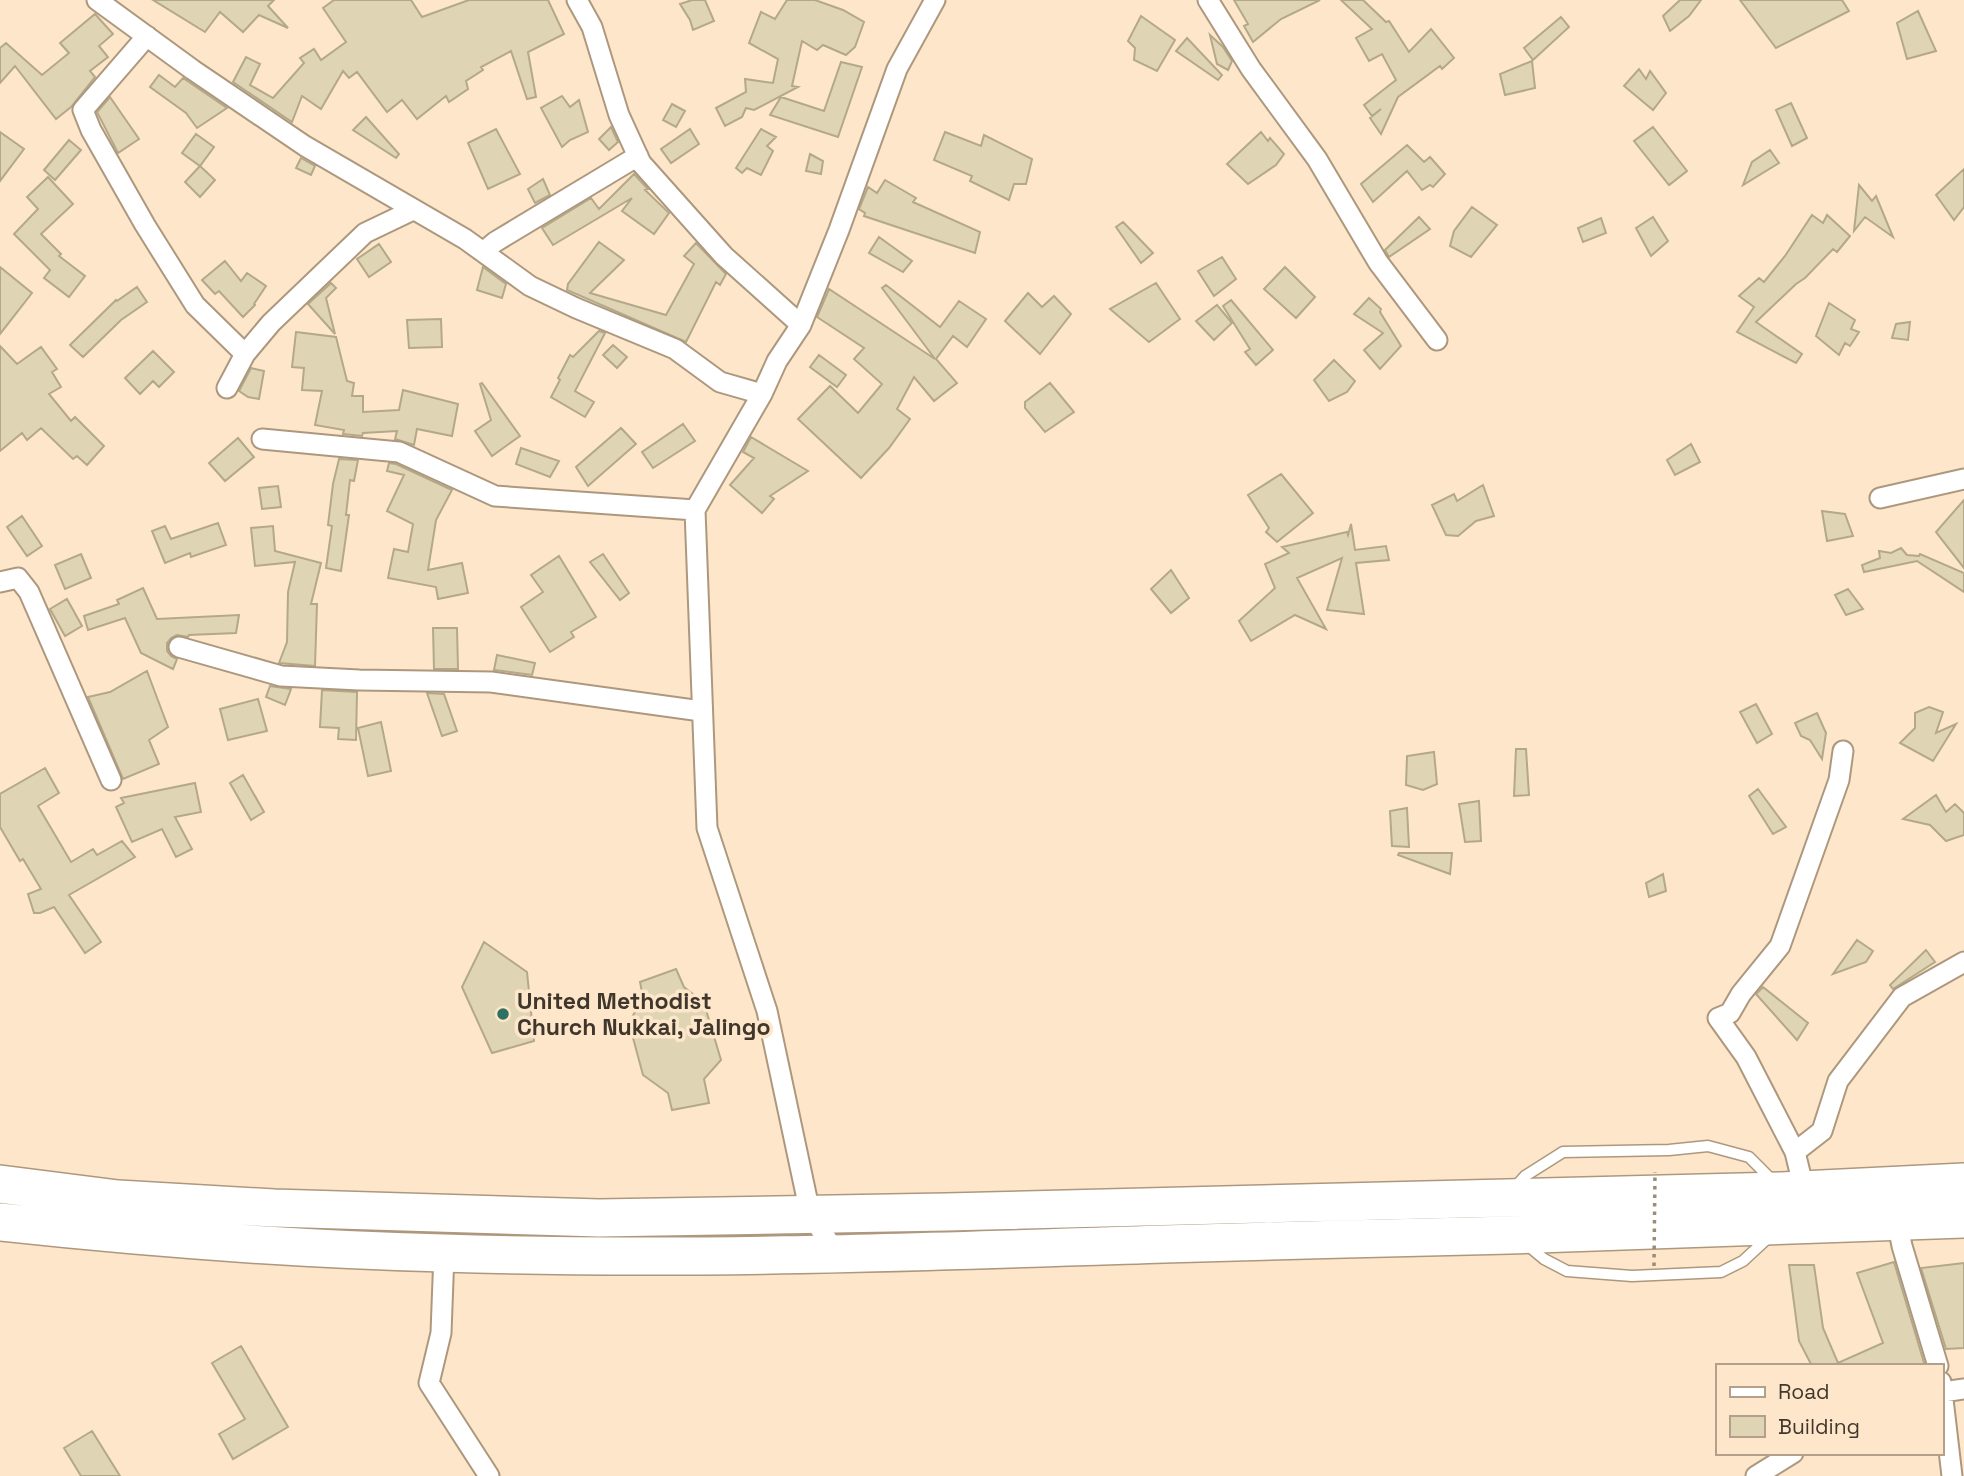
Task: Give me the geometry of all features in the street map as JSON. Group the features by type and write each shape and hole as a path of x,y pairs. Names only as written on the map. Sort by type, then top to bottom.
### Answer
{"highway":[{"path":"0,1222 126,1236 444,1253 837,1255 1515,1235 1964,1182"},
{"path":"0,1184 118,1199 441,1214 599,1218 1506,1198 1790,1201 1896,1221 1964,1219"}],"street":[{"path":"97,0 305,146 465,239 530,286 675,349 720,382 762,394"},
{"path":"576,0 592,27 620,115 641,163 724,256 801,325"},
{"path":"837,1255 810,1213 767,1011 707,828 695,510 762,394 777,361 801,325 839,230 897,69 935,0"},
{"path":"1208,0 1251,69 1317,159 1378,262 1437,340"},
{"path":"147,36 83,110 91,130 138,214 195,305 245,354"},
{"path":"483,252 495,242 638,156"},
{"path":"227,388 245,354 271,323 365,233 413,209"},
{"path":"262,439 399,452 495,496 695,510"},
{"path":"1880,498 1964,478"},
{"path":"0,582 18,579 29,592 111,780"},
{"path":"179,647 281,676 491,682 701,711"},
{"path":"1790,1201 1795,1152 1746,1057 1718,1018 1730,1013 1741,994 1780,946 1839,780 1843,751"},
{"path":"1795,1152 1822,1131 1838,1081 1902,997 1964,962"},
{"path":"1896,1221 1937,1364"},
{"path":"444,1253 441,1333 429,1383 489,1476"},
{"path":"1943,1387 1964,1389"},
{"path":"1943,1396 1952,1476"},
{"path":"1756,1476 1790,1455"}],"path":[{"path":"1654,1266 1655,1172"}],"building":[{"path":"153,0 274,0 268,6 288,28 259,15 243,32 220,12 205,32"},
{"path":"334,0 411,0 422,17 469,0 548,0 564,34 528,52 536,97 527,99 511,51 481,67 483,70 466,81 468,89 449,102 446,96 417,119 402,100 387,112 357,72 349,78 343,71 321,109 302,96 292,122 233,82 246,57 260,64 250,85 273,98 304,63 300,58 314,49 321,60 346,42 323,8"},
{"path":"705,0 714,21 693,30 680,4"},
{"path":"787,0 815,0 843,10 864,22 855,47 846,55 823,45 817,50 802,41 792,86 798,87 754,110 746,108 742,117 725,126 716,108 746,92 745,79 773,83 778,59 749,43 761,12 775,19"},
{"path":"1234,0 1320,0 1281,19 1253,42 1244,26 1248,24"},
{"path":"1341,0 1363,0 1386,22 1389,21 1409,52 1431,29 1454,58 1442,69 1440,66 1398,97 1381,134 1370,118 1381,109 1372,116 1364,105 1396,80 1382,54 1369,61 1356,38 1372,29"},
{"path":"1680,0 1701,0 1689,16 1670,31 1663,16"},
{"path":"1740,0 1842,0 1849,11 1776,48"},
{"path":"1918,11 1936,51 1907,59 1897,23"},
{"path":"95,14 113,34 99,46 108,57 90,71 95,77 71,107 56,119 15,66 0,83 0,48 6,43 42,75 69,53 60,43"},
{"path":"1141,16 1175,40 1157,71 1134,60 1135,48 1128,41"},
{"path":"1561,17 1569,27 1533,60 1524,48"},
{"path":"1210,35 1223,47 1232,61 1228,70 1217,64"},
{"path":"1187,38 1222,75 1218,80 1176,51"},
{"path":"1532,61 1535,88 1505,95 1500,74"},
{"path":"841,62 862,67 838,137 770,115 781,97 824,111"},
{"path":"1639,69 1646,79 1650,71 1666,93 1653,110 1624,86"},
{"path":"159,75 175,87 183,78 227,108 197,128 186,113 150,87"},
{"path":"562,96 570,107 579,100 588,132 562,147 541,108"},
{"path":"110,97 139,139 118,153 97,112"},
{"path":"1791,103 1807,138 1792,146 1776,110"},
{"path":"672,104 685,111 676,127 663,120"},
{"path":"366,117 399,154 396,158 353,130"},
{"path":"611,127 618,142 609,150 599,139"},
{"path":"1653,127 1687,171 1669,185 1634,141"},
{"path":"496,129 520,174 488,189 468,143"},
{"path":"690,129 699,144 671,163 661,149"},
{"path":"761,129 776,137 767,146 773,151 761,175 747,168 742,173 736,168"},
{"path":"0,132 24,149 0,181"},
{"path":"945,132 981,146 984,135 1032,159 1026,184 1014,184 1009,200 970,181 972,176 934,160"},
{"path":"1261,132 1284,154 1276,165 1248,184 1227,164"},
{"path":"196,134 214,147 200,166 182,153"},
{"path":"69,140 81,150 55,180 44,170"},
{"path":"1407,145 1424,162 1430,157 1445,174 1433,187 1430,185 1422,190 1407,171 1373,202 1361,184"},
{"path":"1770,150 1779,163 1743,185 1752,162"},
{"path":"810,154 823,161 821,174 806,171"},
{"path":"301,158 315,166 311,175 296,168"},
{"path":"200,166 215,180 200,197 185,182"},
{"path":"1964,169 1964,207 1954,220 1936,195"},
{"path":"634,174 648,189 645,190 669,213 654,234 622,211 632,198 553,245 542,228 591,198 599,209"},
{"path":"48,177 73,204 41,234 61,254 59,256 85,276 69,297 44,278 50,270 14,234 38,209 27,197"},
{"path":"543,179 550,195 535,203 528,189"},
{"path":"885,180 916,198 913,202 980,232 975,253 864,216 865,213 859,209 868,187 877,193"},
{"path":"1859,185 1872,201 1876,196 1893,237 1865,217 1854,231"},
{"path":"1472,207 1497,225 1471,257 1450,246 1454,231"},
{"path":"1812,215 1823,223 1827,215 1850,236 1837,252 1833,249 1756,322 1802,354 1796,363 1737,332 1754,307 1739,296 1759,278 1764,282"},
{"path":"1419,217 1430,229 1389,257 1385,250"},
{"path":"1653,217 1668,241 1651,256 1636,228"},
{"path":"1601,218 1606,233 1583,242 1578,228"},
{"path":"1123,222 1153,253 1141,263 1116,227"},
{"path":"879,237 912,261 903,272 869,253"},
{"path":"599,242 624,260 590,293 666,315 694,264 684,256 696,243 726,274 720,285 716,282 686,342 567,290 568,284"},
{"path":"379,244 391,262 369,277 357,259"},
{"path":"1222,257 1236,279 1214,296 1198,271"},
{"path":"225,261 241,281 247,273 266,286 255,305 243,317 219,291 215,294 202,280"},
{"path":"0,267 32,293 0,334"},
{"path":"483,267 506,284 502,298 477,290"},
{"path":"1285,267 1315,297 1296,318 1264,289"},
{"path":"331,283 336,288 326,298 335,334 308,304"},
{"path":"1156,283 1180,319 1149,342 1110,309"},
{"path":"886,285 940,327 959,301 986,319 967,347 953,336 936,359 957,383 934,401 914,377 897,409 910,419 889,448 861,478 798,419 830,386 858,413 882,384 854,359 864,348 817,317 829,289 935,359 882,288"},
{"path":"137,287 147,302 121,320 83,357 70,345 116,300"},
{"path":"1028,293 1042,307 1054,296 1071,314 1040,354 1005,321"},
{"path":"1369,298 1381,309 1380,312 1401,346 1380,369 1364,350 1383,333 1354,314"},
{"path":"1231,300 1273,350 1256,365 1245,352 1250,349 1223,306"},
{"path":"1829,303 1855,320 1851,329 1859,332 1850,346 1845,343 1839,355 1816,336"},
{"path":"1217,305 1232,323 1214,340 1196,321"},
{"path":"441,319 442,347 409,348 407,320"},
{"path":"1910,322 1908,340 1892,338 1896,324"},
{"path":"599,331 605,333 575,391 594,402 585,417 551,397 570,355 573,357"},
{"path":"296,332 336,337 347,381 354,383 352,396 363,396 363,412 399,410 403,390 458,404 452,436 417,429 414,445 395,439 397,431 363,433 362,436 343,434 344,430 315,425 322,391 302,390 304,368 292,367"},
{"path":"613,345 627,357 617,368 603,355"},
{"path":"0,346 17,364 41,347 57,369 52,372 61,387 49,394 71,421 75,417 104,446 87,465 77,456 73,459 41,428 27,440 22,433 0,451"},
{"path":"153,351 174,372 159,387 153,381 140,394 125,378"},
{"path":"819,355 846,375 837,387 810,367"},
{"path":"1334,360 1355,381 1347,392 1329,401 1314,380"},
{"path":"251,368 264,371 259,399 248,397 239,391"},
{"path":"482,383 520,436 492,456 475,431 491,420 480,384"},
{"path":"1050,383 1074,412 1045,432 1025,408 1025,402"},
{"path":"683,424 695,441 653,468 642,452"},
{"path":"621,428 636,444 588,486 576,467"},
{"path":"751,437 808,471 770,496 774,499 762,513 730,485 754,458 743,452"},
{"path":"238,438 254,457 225,481 209,463"},
{"path":"1691,444 1700,462 1675,475 1667,460"},
{"path":"521,448 559,461 550,477 516,464"},
{"path":"339,459 358,460 354,481 350,480 346,515 349,515 341,571 326,568 332,526 328,525"},
{"path":"389,463 452,490 436,520 428,570 462,563 468,593 438,599 436,587 388,578 394,549 408,552 413,524 387,511 404,475 387,471"},
{"path":"1281,474 1313,513 1277,542 1266,532 1269,528 1248,495"},
{"path":"1483,485 1494,516 1476,521 1458,536 1446,535 1432,505 1454,494 1457,501"},
{"path":"278,486 281,507 262,509 259,488"},
{"path":"1964,500 1964,568 1936,532"},
{"path":"1822,511 1845,514 1853,536 1827,541"},
{"path":"22,516 42,546 27,556 7,527"},
{"path":"218,523 226,545 191,557 190,553 165,563 152,531 165,526 171,539"},
{"path":"1351,524 1355,550 1386,546 1389,560 1356,563 1364,614 1327,610 1342,558 1297,578 1326,629 1295,615 1251,641 1239,621 1275,588 1265,564 1289,553 1282,547 1347,532 1348,535"},
{"path":"273,526 275,551 321,563 311,604 317,604 315,666 279,663 287,642 288,592 295,562 255,566 251,528"},
{"path":"1901,548 1907,555 1920,554 1964,573 1964,592 1917,561 1864,572 1862,565 1880,558 1879,551 1891,553"},
{"path":"81,554 91,578 65,589 55,565"},
{"path":"603,554 629,593 620,600 590,562"},
{"path":"559,556 596,617 571,632 574,637 550,652 521,607 543,592 531,575"},
{"path":"1171,570 1189,598 1171,613 1151,589"},
{"path":"143,588 157,619 239,615 236,633 188,637 177,635 171,638 167,643 167,651 177,659 173,669 141,653 125,618 88,630 84,616 119,604 117,600"},
{"path":"1848,589 1863,609 1846,615 1835,595"},
{"path":"67,599 82,626 65,636 50,609"},
{"path":"433,628 457,628 458,669 434,669"},
{"path":"497,655 535,663 532,675 494,670"},
{"path":"147,671 168,727 149,740 159,764 123,779 88,697 110,692"},
{"path":"270,686 291,689 285,705 266,697"},
{"path":"322,690 357,692 356,740 338,739 339,728 320,727"},
{"path":"427,693 444,694 457,731 442,736"},
{"path":"258,699 267,731 228,740 220,709"},
{"path":"1756,704 1772,734 1757,743 1740,712"},
{"path":"1929,707 1943,712 1936,733 1956,724 1933,761 1900,743 1915,728 1915,713"},
{"path":"1817,713 1826,733 1822,759 1810,740 1801,736 1795,723"},
{"path":"381,722 391,771 368,776 358,728"},
{"path":"1516,749 1526,749 1529,795 1514,796"},
{"path":"1434,752 1437,784 1423,790 1406,785 1407,756"},
{"path":"45,768 59,793 38,806 71,862 93,849 97,855 122,841 135,857 69,895 101,942 85,953 54,907 34,913 28,894 41,889 0,827 0,794"},
{"path":"243,775 264,812 251,820 230,783"},
{"path":"195,783 201,812 175,817 192,849 176,857 162,829 132,842 116,807 124,803 121,798"},
{"path":"1758,789 1786,827 1773,834 1749,796"},
{"path":"1936,795 1946,812 1955,804 1964,813 1964,835 1946,841 1930,825 1903,819"},
{"path":"1479,801 1481,841 1465,842 1459,804"},
{"path":"1407,808 1409,847 1392,846 1390,811"},
{"path":"1452,853 1450,874 1398,855"},
{"path":"1663,874 1666,891 1649,897 1646,883"},
{"path":"1857,940 1873,951 1866,962 1833,974"},
{"name":"United Methodist Church Nukkai, Jalingo","path":"484,942 527,972 534,1041 492,1053 462,987"},
{"path":"1926,950 1935,962 1893,989 1890,985"},
{"path":"676,969 684,987 704,1003 721,1060 704,1079 709,1103 672,1110 668,1093 643,1075 629,1023 643,997 640,982"},
{"path":"1763,987 1808,1023 1797,1040 1756,994"},
{"path":"1894,1262 1924,1364 1811,1364 1799,1341 1789,1265 1814,1265 1823,1328 1838,1363 1883,1343 1857,1273"},
{"path":"1964,1263 1964,1348 1946,1349 1921,1268"},
{"path":"241,1346 288,1427 233,1459 219,1434 245,1419 212,1363"},
{"path":"92,1431 120,1476 81,1476 64,1448"}],"place":[{"name":"United Methodist Church Nukkai, Jalingo","path":"503,1014"}]}
